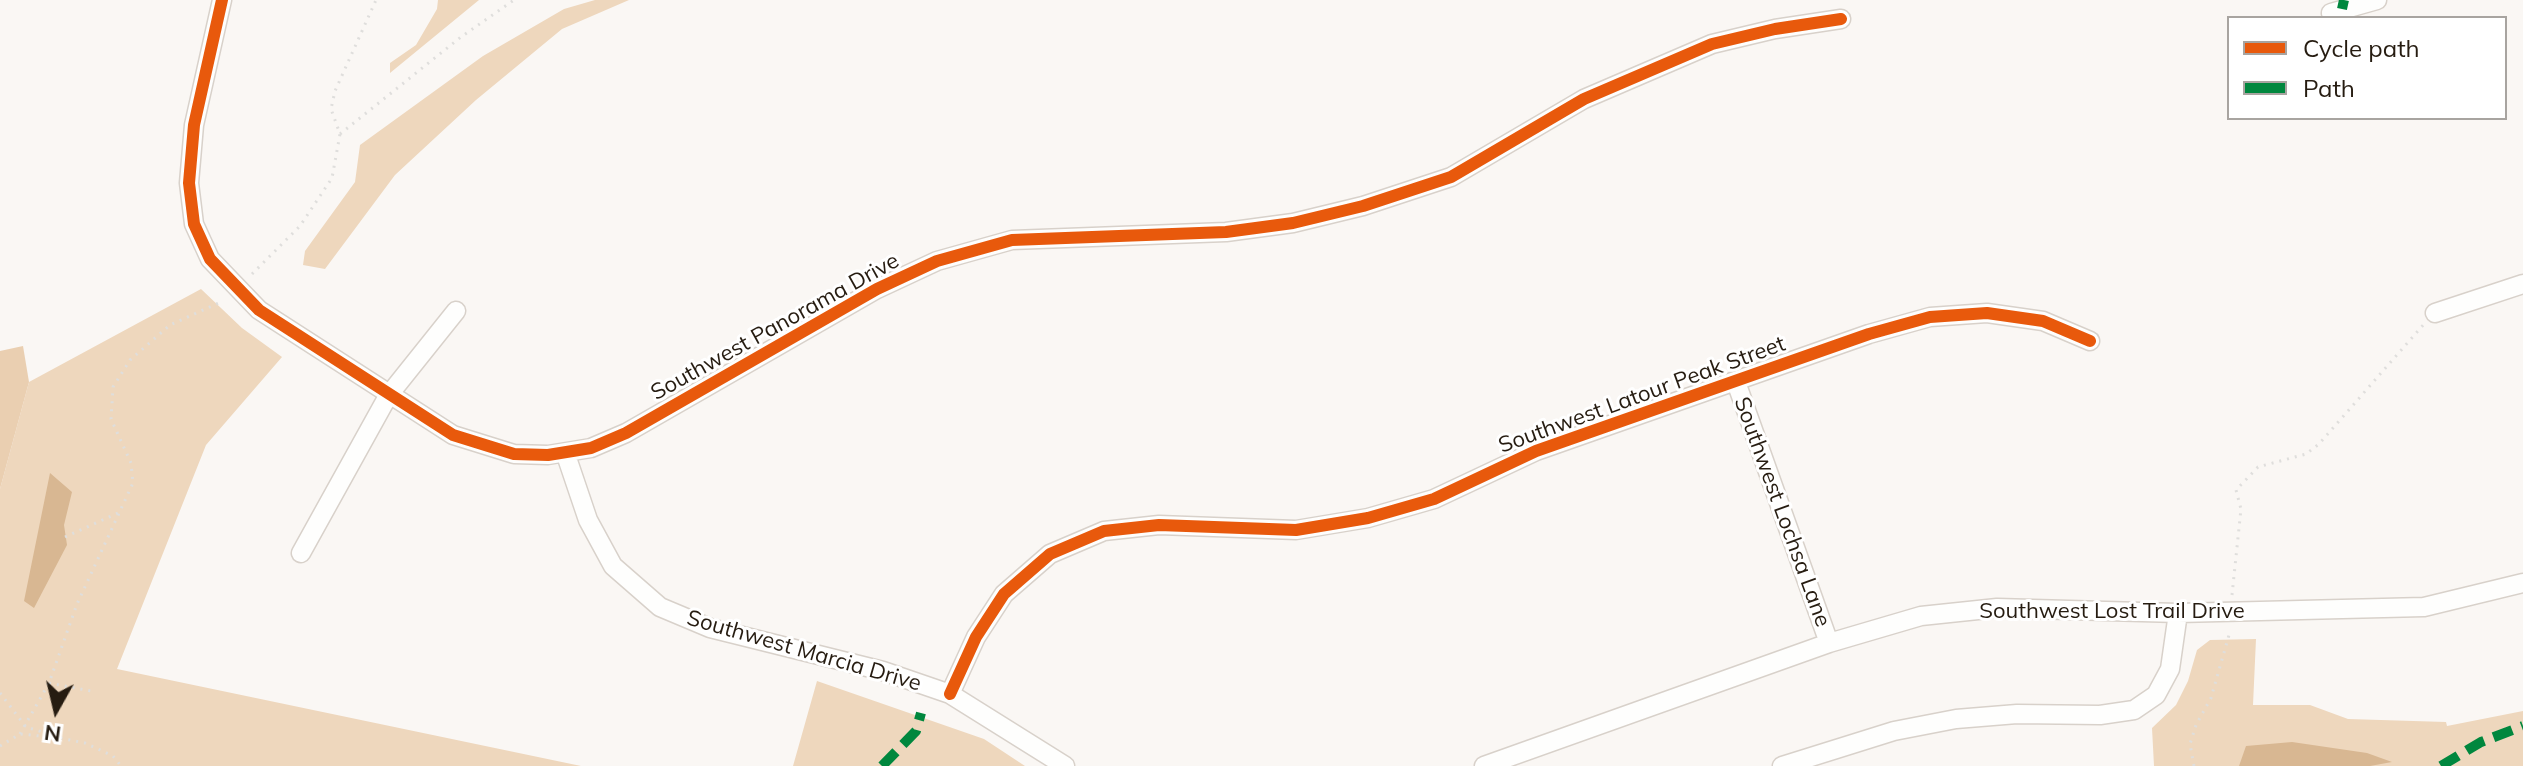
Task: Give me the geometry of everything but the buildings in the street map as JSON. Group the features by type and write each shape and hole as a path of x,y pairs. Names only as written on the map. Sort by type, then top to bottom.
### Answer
{"street":[{"name":"Southwest Panorama Drive","path":"222,0 194,125 189,183 194,224 210,259 236,290 259,310 388,396 453,435 514,454 566,455 626,433 877,289 937,261 1012,240 1226,232 1293,223 1363,206 1451,177 1584,99 1712,44 1775,29 1841,19"},
{"path":"2331,13 2377,0"},
{"path":"2435,313 2523,284"},
{"path":"301,553 388,396 456,311"},
{"name":"Southwest Latour Peak Street","path":"950,694 976,637 1004,594 1050,554 1104,531 1159,525 1296,530 1368,518 1434,499 1536,451 1869,334 1930,317 1987,313 2043,321 2090,341"},
{"name":"Southwest Lochsa Lane","path":"1736,382 1829,643"},
{"name":"Southwest Marcia Drive","path":"566,455 588,520 613,566 660,607 710,628 883,671 950,694 1065,766"},
{"name":"Southwest Lost Trail Drive","path":"1484,766 1829,643 1921,616 1997,608 2178,613 2424,607 2523,583"},
{"path":"1782,766 1894,731 1956,719 2017,714 2100,715 2134,710 2156,695 2170,669 2178,613"}],"path":[{"path":"0,746 26,727 49,683 77,604 133,483 131,463 111,419 113,387 130,360 170,325 219,304 236,290 317,205 332,178 340,134 331,109 335,91 376,0"},
{"path":"340,134 461,37 514,0"},
{"path":"2232,612 2241,509 2236,490 2258,467 2306,454 2319,444 2435,313"},
{"path":"65,537 118,513"},
{"path":"2194,766 2190,744 2196,725 2211,698 2229,635"},
{"path":"49,683 96,692"},
{"path":"0,693 26,727 60,738"},
{"path":"20,734 85,743 113,756 121,766"}],"shaded area":[{"path":"438,0 479,0 390,73 390,63 416,45 437,9"},
{"path":"595,0 629,0 562,29 476,100 395,175 325,269 303,265 305,251 355,182 360,145 483,56 564,9"},
{"path":"201,289 242,328 282,357 206,445 117,669 581,766 0,766 0,489 29,382"},
{"path":"23,346 29,382 0,489 0,351"},
{"path":"50,473 72,492 64,525 67,545 34,608 24,601"},
{"path":"2256,639 2253,705 2310,705 2348,719 2446,722 2447,726 2523,711 2523,766 2154,766 2152,728 2176,705 2188,681 2197,650 2210,640"},
{"path":"817,681 984,739 1025,766 793,766"},
{"path":"2292,742 2367,753 2392,762 2370,766 2239,766 2246,746"}],"marked path":[{"path":"2342,9 2344,0"},
{"path":"882,766 916,731 921,713"},
{"path":"2441,766 2481,742 2523,726"}],"cycle path":[{"path":"222,0 194,125 189,183 194,224 210,259 259,310 453,435 514,454 548,455 591,448 626,433 877,289 937,261 1012,240 1226,232 1293,223 1363,206 1451,177 1584,99 1712,44 1775,29 1841,19"},
{"path":"950,694 976,637 1004,594 1050,554 1104,531 1159,525 1296,530 1368,518 1434,499 1536,451 1869,334 1930,317 1987,313 2043,321 2090,341"}]}
